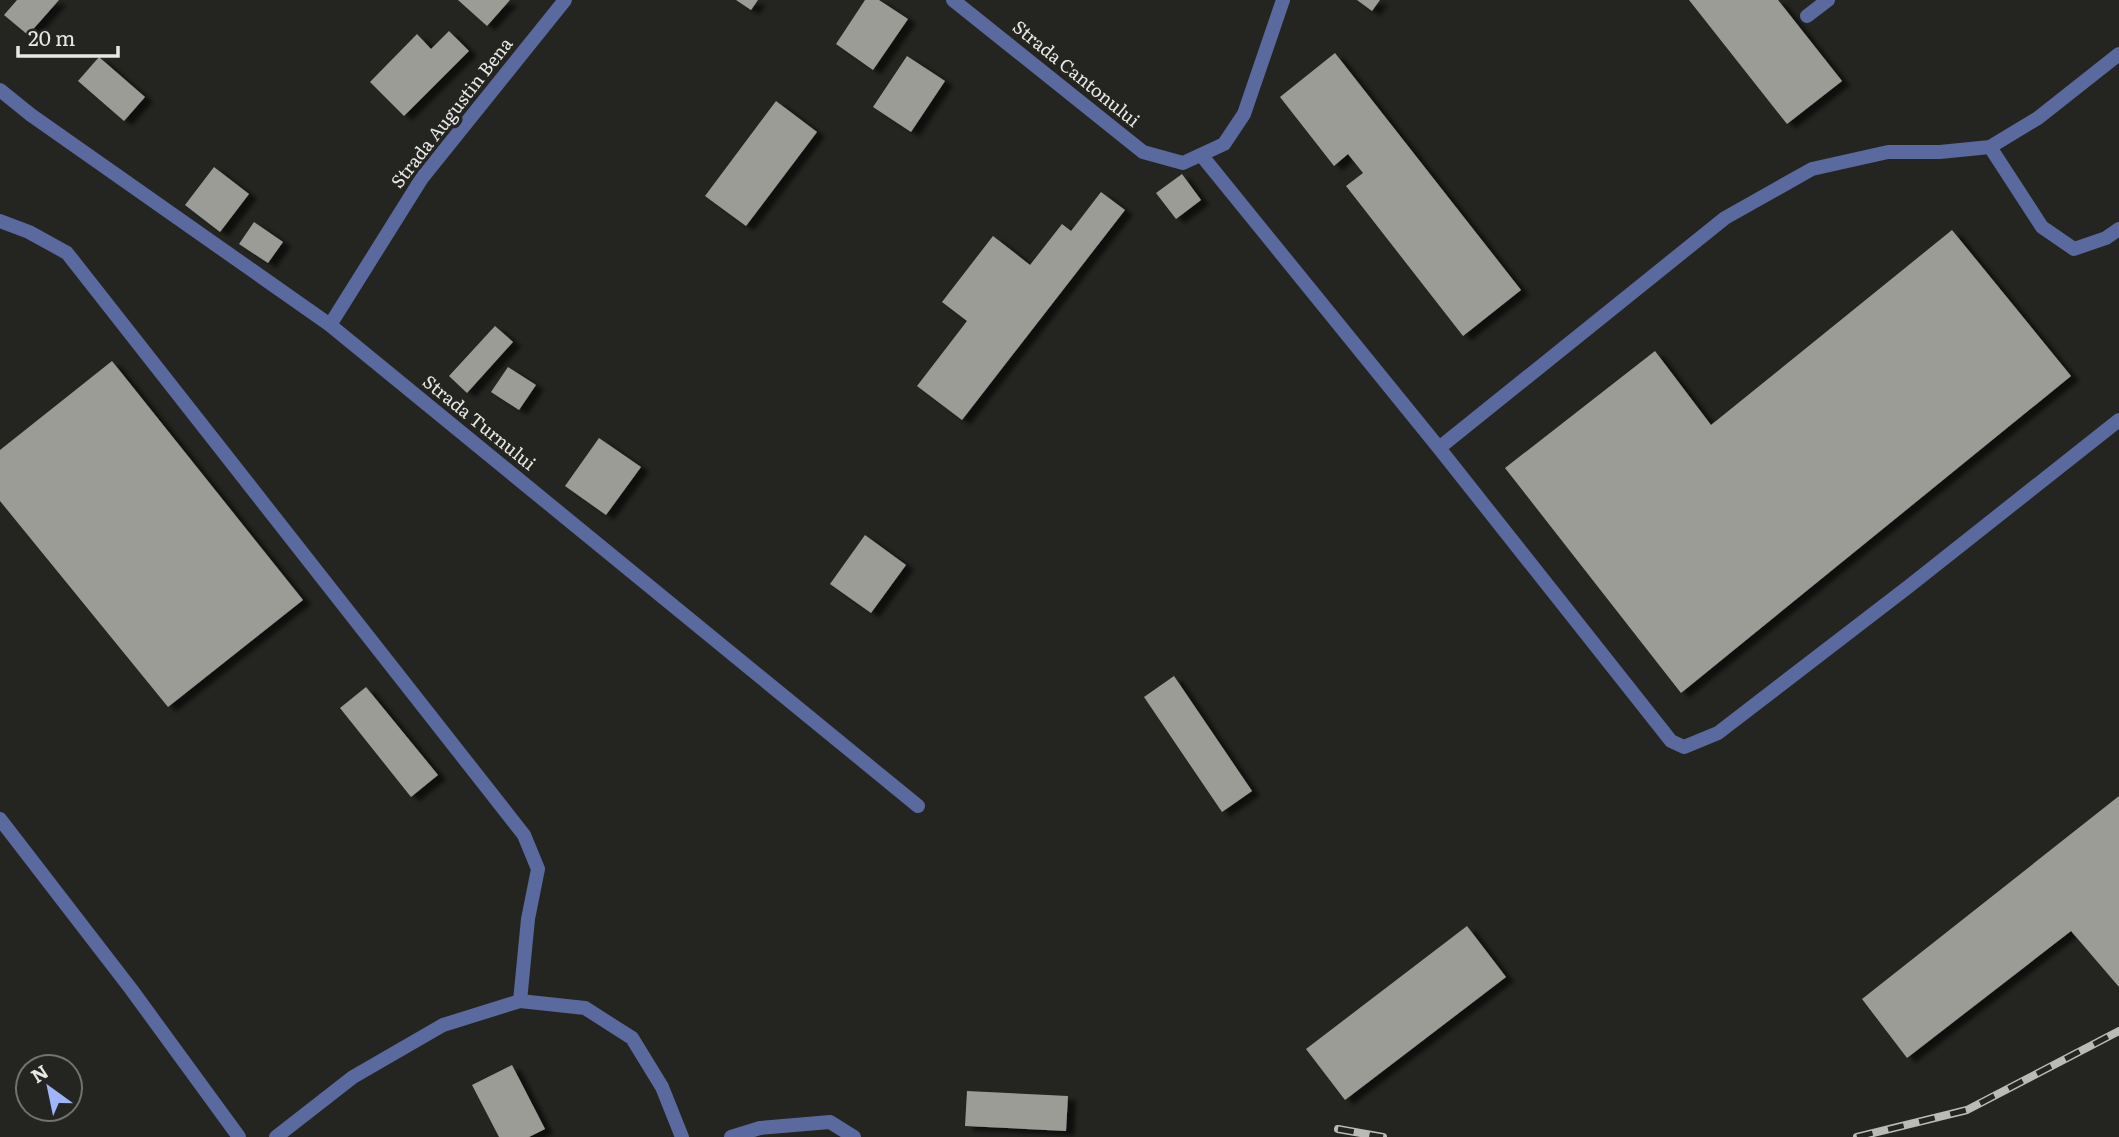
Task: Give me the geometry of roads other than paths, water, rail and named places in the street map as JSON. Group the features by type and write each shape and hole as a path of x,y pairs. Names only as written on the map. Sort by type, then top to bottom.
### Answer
{"street":[{"name":"Strada Augustin Bena","path":"330,326 422,178 565,0"},
{"name":"Strada Cantonului","path":"953,0 1143,152 1182,163 1202,156"},
{"path":"1283,0 1244,114 1224,144 1202,156 1440,448 1671,741 1684,747 1718,733 2119,420"},
{"path":"1807,16 1828,0"},
{"path":"1440,448 1725,218 1812,169 1888,152 1940,152 1990,147 2038,118 2119,54"},
{"name":"Strada Turnului","path":"0,90 31,115 330,326 918,806"},
{"path":"1990,147 2042,227 2074,249 2106,238 2119,229"},
{"path":"0,221 29,232 67,253 524,835 538,869 528,919 520,1001"},
{"path":"0,819 131,989 239,1137"},
{"path":"276,1137 352,1077 443,1025 520,1001 585,1008 632,1038 662,1087 682,1137"},
{"path":"731,1137 760,1128 830,1122 855,1137"}],"railway":[{"path":"1857,1137 1967,1110 2119,1031"},
{"path":"1338,1129 1383,1137"}]}
